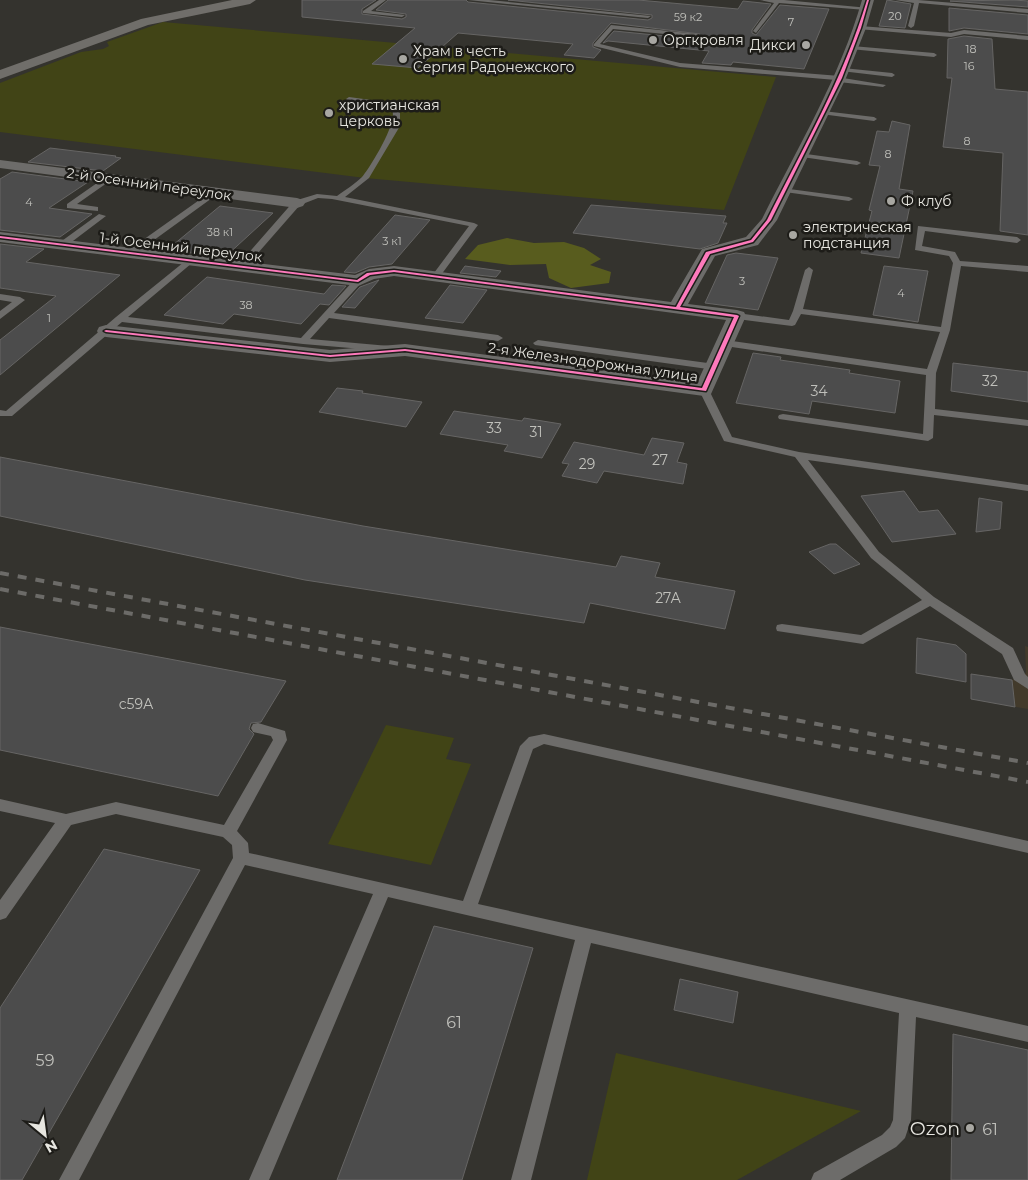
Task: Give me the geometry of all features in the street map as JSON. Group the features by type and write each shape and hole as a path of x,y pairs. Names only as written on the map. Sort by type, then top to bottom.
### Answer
{"street":[{"path":"0,75 146,22 250,0"},
{"path":"677,308 708,253 752,241 769,220 858,39 867,4"},
{"name":"2-й Осенний переулок","path":"2,166 110,178 297,203"},
{"name":"1-й Осенний переулок","path":"0,237 189,262 358,281"},
{"path":"358,281 369,274 394,271 737,316"},
{"name":"2-я Железнодорожная улица","path":"112,325 330,356 405,350 704,390 737,316"}],"lane":[{"path":"383,0 365,12 402,15"},
{"path":"471,0 648,16"},
{"path":"763,0 867,4"},
{"path":"898,0 1028,11"},
{"path":"756,30 778,1"},
{"path":"911,26 917,2"},
{"path":"696,35 611,27 596,45 680,65 841,76 892,75"},
{"path":"858,39 951,35 964,32 1028,38"},
{"path":"858,39 934,55"},
{"path":"841,76 882,85"},
{"path":"339,198 365,178 396,126 397,113 394,108 384,103 349,99"},
{"path":"823,113 874,118"},
{"path":"802,155 856,163"},
{"path":"95,209 70,206 110,178"},
{"path":"785,190 850,199"},
{"path":"129,254 215,193"},
{"path":"241,268 297,203 317,196 339,198 474,225 435,277"},
{"path":"62,246 102,216"},
{"path":"783,417 928,438 931,373 945,330 957,262 952,254 918,248 921,228 1017,240"},
{"path":"0,422 4,414 189,262"},
{"path":"957,262 1028,270"},
{"path":"737,316 792,323 798,311 809,270"},
{"path":"303,341 358,281"},
{"path":"0,297 20,300 0,316"},
{"path":"798,311 945,330"},
{"path":"327,315 498,338"},
{"path":"112,325 405,350"},
{"path":"538,343 714,367"},
{"path":"726,343 931,373"},
{"name":"2-я Железнодорожная улица","path":"704,390 728,439 799,455 1028,488"},
{"path":"929,411 1028,423"},
{"path":"799,455 875,555 930,600 1008,650 1019,677 1028,684"},
{"path":"782,628 863,640 930,600"},
{"path":"228,832 280,740 280,735 276,732 258,728"},
{"path":"468,909 526,746 534,741 544,739 1028,847"},
{"path":"0,805 66,820 116,808 228,832 240,843 241,858 69,1180"},
{"path":"0,913 66,820"},
{"path":"241,858 1028,1034"},
{"path":"259,1180 384,890"},
{"path":"521,1180 585,935"},
{"path":"821,1180 889,1140 898,1132 902,1120 908,1007"}],"shaded area":[{"path":"1025,646 1028,647 1028,709 971,699 971,674 1012,680 1026,673"}],"green space":[{"path":"163,22 776,77 724,210 365,178 0,132 0,83 81,52 103,49 109,46 107,42"},
{"path":"507,238 534,243 564,242 584,248 601,259 590,265 611,272 609,283 571,288 549,278 546,264 510,265 465,259 478,245"},
{"path":"386,725 454,738 446,759 471,764 431,865 328,844"},
{"path":"616,1053 861,1111 737,1180 587,1180"}],"building":[{"path":"302,0 376,0 362,9 362,14 402,19 406,17 406,14 376,10 388,0 466,0 468,2 648,20 652,18 652,15 508,0 638,0 738,9 743,1 771,4 752,30 752,33 756,35 780,5 829,9 804,69 733,62 731,65 702,63 709,51 608,41 603,43 614,31 696,39 700,34 611,23 593,43 593,47 601,50 594,58 564,55 573,44 458,33 418,68 372,64 415,28 302,17"},
{"path":"887,0 911,4 905,28 879,26"},
{"path":"950,1 1028,1 1028,7"},
{"path":"949,8 1028,15 1028,34 964,28 949,31"},
{"path":"964,36 992,39 995,89 1028,92 1028,235 1000,231 1003,153 943,147 952,78 947,78 948,39"},
{"path":"892,121 910,125 899,189 913,191 899,258 861,253 872,211 869,210 880,166 869,165 877,131 889,132"},
{"path":"50,148 121,158 103,171 28,162"},
{"path":"12,172 88,182 49,208 92,214 60,237 0,230 0,179"},
{"path":"591,205 726,216 723,223 727,223 718,243 700,249 573,233"},
{"path":"220,206 273,213 225,257 167,250"},
{"path":"395,215 430,220 392,264 369,267 355,273 344,272"},
{"path":"0,244 44,249 26,262 120,275 0,375 0,340 56,296 0,288"},
{"path":"736,253 778,258 758,310 705,303 727,255"},
{"path":"465,266 501,271 496,277 460,273"},
{"path":"884,266 928,271 918,322 873,315"},
{"path":"207,277 324,294 332,285 346,286 329,305 320,304 301,324 234,314 223,324 164,315"},
{"path":"379,280 355,308 342,307 360,287"},
{"path":"450,285 487,290 463,323 425,318"},
{"path":"753,353 781,357 780,360 850,370 849,373 900,381 895,413 812,401 809,414 736,403"},
{"path":"953,363 1028,372 1028,402 951,391"},
{"path":"337,388 422,402 406,427 319,412"},
{"path":"454,411 522,421 524,418 561,424 542,458 504,451 508,445 440,434"},
{"path":"652,438 684,443 677,462 687,464 683,484 604,471 597,483 562,476 569,464 562,463 574,442 644,455"},
{"path":"0,457 363,526 616,567 621,556 660,563 655,577 735,591 725,629 590,603 584,623 305,580 0,516"},
{"path":"904,491 919,512 938,510 956,534 892,542 861,496"},
{"path":"979,498 1002,502 1000,529 976,532"},
{"path":"830,544 836,544 860,564 834,574 809,552"},
{"path":"0,627 286,681 261,722 251,723 249,729 254,734 218,796 0,750"},
{"path":"917,638 956,645 966,654 966,682 916,673"},
{"path":"971,674 1012,680 1015,707 971,699"},
{"path":"104,849 200,870 22,1180 0,1180 0,1008"},
{"path":"434,926 533,948 462,1180 337,1180"},
{"path":"680,979 738,992 733,1023 674,1010"},
{"path":"953,1034 1028,1050 1028,1180 951,1180"}],"railway":[{"path":"0,573 1028,763"},
{"path":"0,589 1028,782"}],"cycle path":[{"path":"677,308 708,253 752,241 769,220 840,78 860,28 868,0"},
{"path":"0,237 358,281 369,274 394,271 737,316 704,390 405,350 330,356 106,331"}],"place":[{"name":"Оргкровля","path":"653,40"},
{"name":"Дикси","path":"806,45"},
{"name":"Храм в честь Сергия Радонежского","path":"403,59"},
{"name":"христианская церковь","path":"329,113"},
{"name":"Ф клуб","path":"891,201"},
{"name":"электрическая подстанция","path":"793,235"},
{"name":"Ozon","path":"970,1128"}]}
